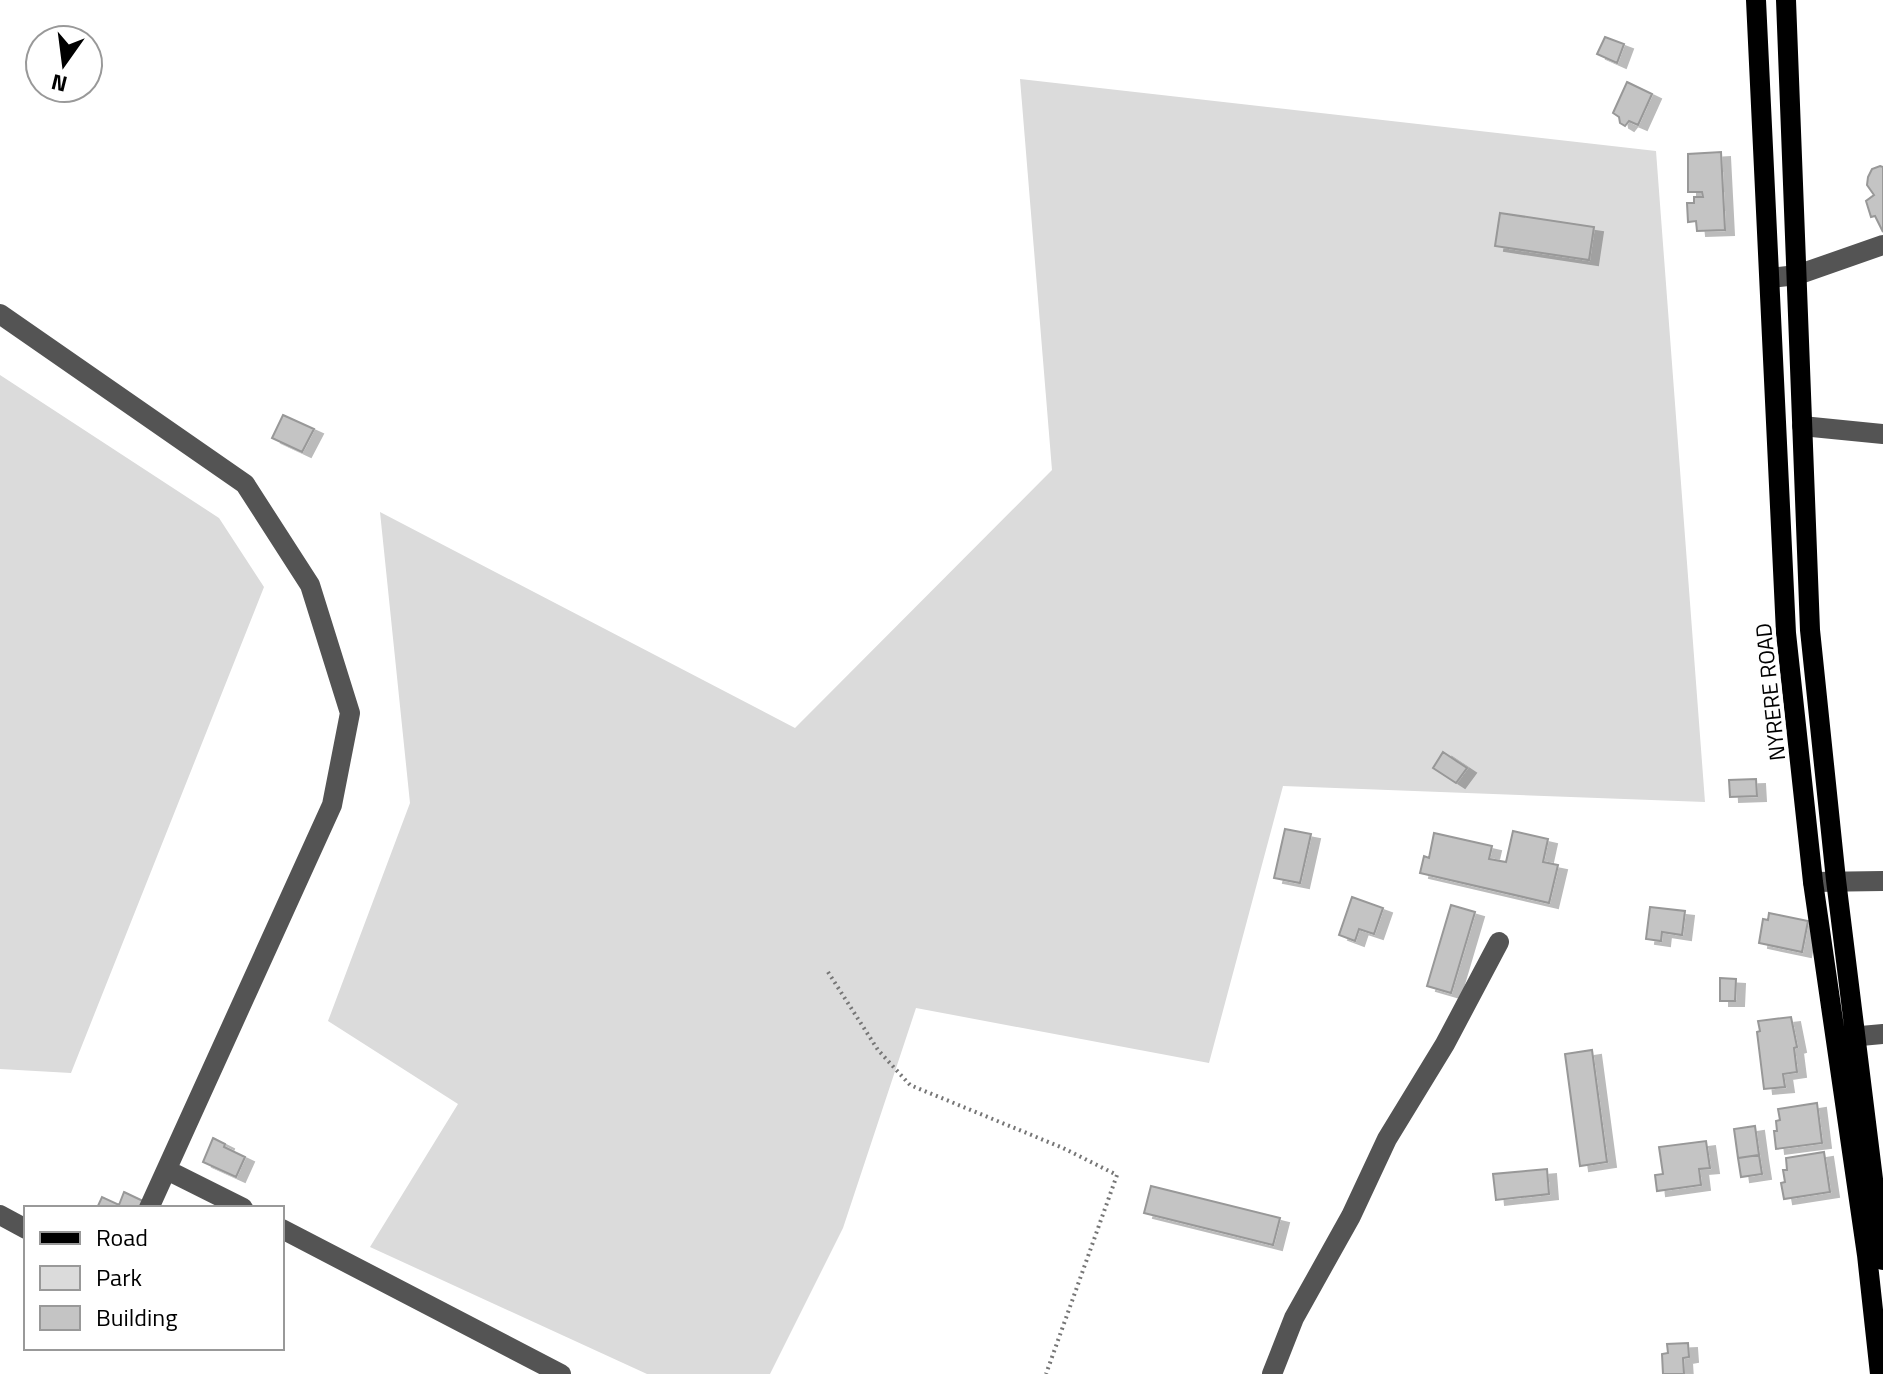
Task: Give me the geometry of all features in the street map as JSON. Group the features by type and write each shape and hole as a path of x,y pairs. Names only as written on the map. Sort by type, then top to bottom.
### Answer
{"main road":[{"name":"NYRERE ROAD","path":"1756,0 1786,633 1813,882 1845,1037 1883,1260"},
{"name":"NYRERE ROAD","path":"1786,0 1810,630 1836,880 1845,1037 1880,1374"}],"street":[{"path":"1770,278 1797,275 1883,245"},
{"path":"0,314 245,484 310,585 350,713 332,805 150,1206"},
{"path":"1802,426 1883,434"},
{"path":"1813,882 1883,881"},
{"path":"1272,1374 1294,1318 1351,1216 1387,1139 1445,1044 1499,942"},
{"path":"1845,1037 1883,1034"},
{"path":"167,1170 239,1206"},
{"path":"0,1215 24,1228"},
{"path":"284,1230 561,1374"}],"path":[{"path":"828,972 878,1050 910,1085 1063,1148 1117,1175 1046,1374"}],"green space":[{"path":"1020,79 1656,151 1705,802 1283,786 1209,1063 916,1008 843,1228 770,1374 647,1374 370,1247 458,1104 328,1021 410,803 380,512 795,728 1052,470"},
{"path":"0,375 219,518 264,587 71,1073 0,1069"}],"building":[{"path":"1605,37 1624,44 1617,63 1597,54"},
{"path":"1627,82 1652,94 1638,125 1629,121 1625,126 1613,113"},
{"path":"1721,152 1725,230 1697,231 1696,221 1688,222 1687,203 1694,203 1694,197 1703,197 1702,192 1688,192 1688,154"},
{"path":"1883,167 1883,232 1875,216 1871,217 1866,201 1874,195 1867,185 1868,177 1872,169"},
{"path":"1500,213 1594,227 1589,260 1495,246"},
{"path":"283,415 314,429 302,452 272,438"},
{"path":"1443,752 1467,768 1456,783 1433,768"},
{"path":"1756,779 1757,796 1730,797 1729,780"},
{"path":"1285,829 1311,834 1300,883 1274,878"},
{"path":"1513,831 1548,839 1543,862 1558,865 1549,903 1420,873 1424,856 1429,858 1434,833 1492,846 1489,859 1506,862"},
{"path":"1352,897 1383,908 1374,934 1359,929 1355,941 1339,935"},
{"path":"1451,905 1475,912 1451,993 1427,986"},
{"path":"1650,907 1685,911 1682,935 1662,932 1661,941 1646,939"},
{"path":"1769,913 1808,921 1802,952 1759,943 1763,919 1768,920"},
{"path":"1720,978 1736,979 1735,1001 1720,1001"},
{"path":"1791,1017 1797,1047 1794,1048 1797,1072 1783,1074 1785,1087 1764,1089 1758,1021"},
{"path":"1592,1050 1607,1162 1580,1166 1565,1054"},
{"path":"1817,1103 1822,1143 1776,1149 1774,1131 1777,1131 1776,1121 1780,1120 1778,1109"},
{"path":"1755,1126 1759,1155 1738,1158 1734,1129"},
{"path":"213,1138 245,1157 236,1177 203,1162"},
{"path":"1706,1141 1710,1168 1699,1169 1701,1185 1657,1191 1655,1175 1663,1174 1659,1147"},
{"path":"1824,1152 1830,1192 1784,1199 1781,1183 1785,1182 1783,1170 1787,1170 1786,1158"},
{"path":"1759,1155 1762,1174 1741,1177 1738,1158"},
{"path":"1547,1169 1549,1194 1496,1200 1493,1174"},
{"path":"1151,1186 1280,1218 1273,1245 1144,1213"},
{"path":"124,1192 143,1201 140,1206 98,1206 102,1197 119,1205"},
{"path":"1688,1343 1689,1357 1683,1358 1684,1374 1663,1374 1662,1354 1668,1353 1667,1344"}]}
